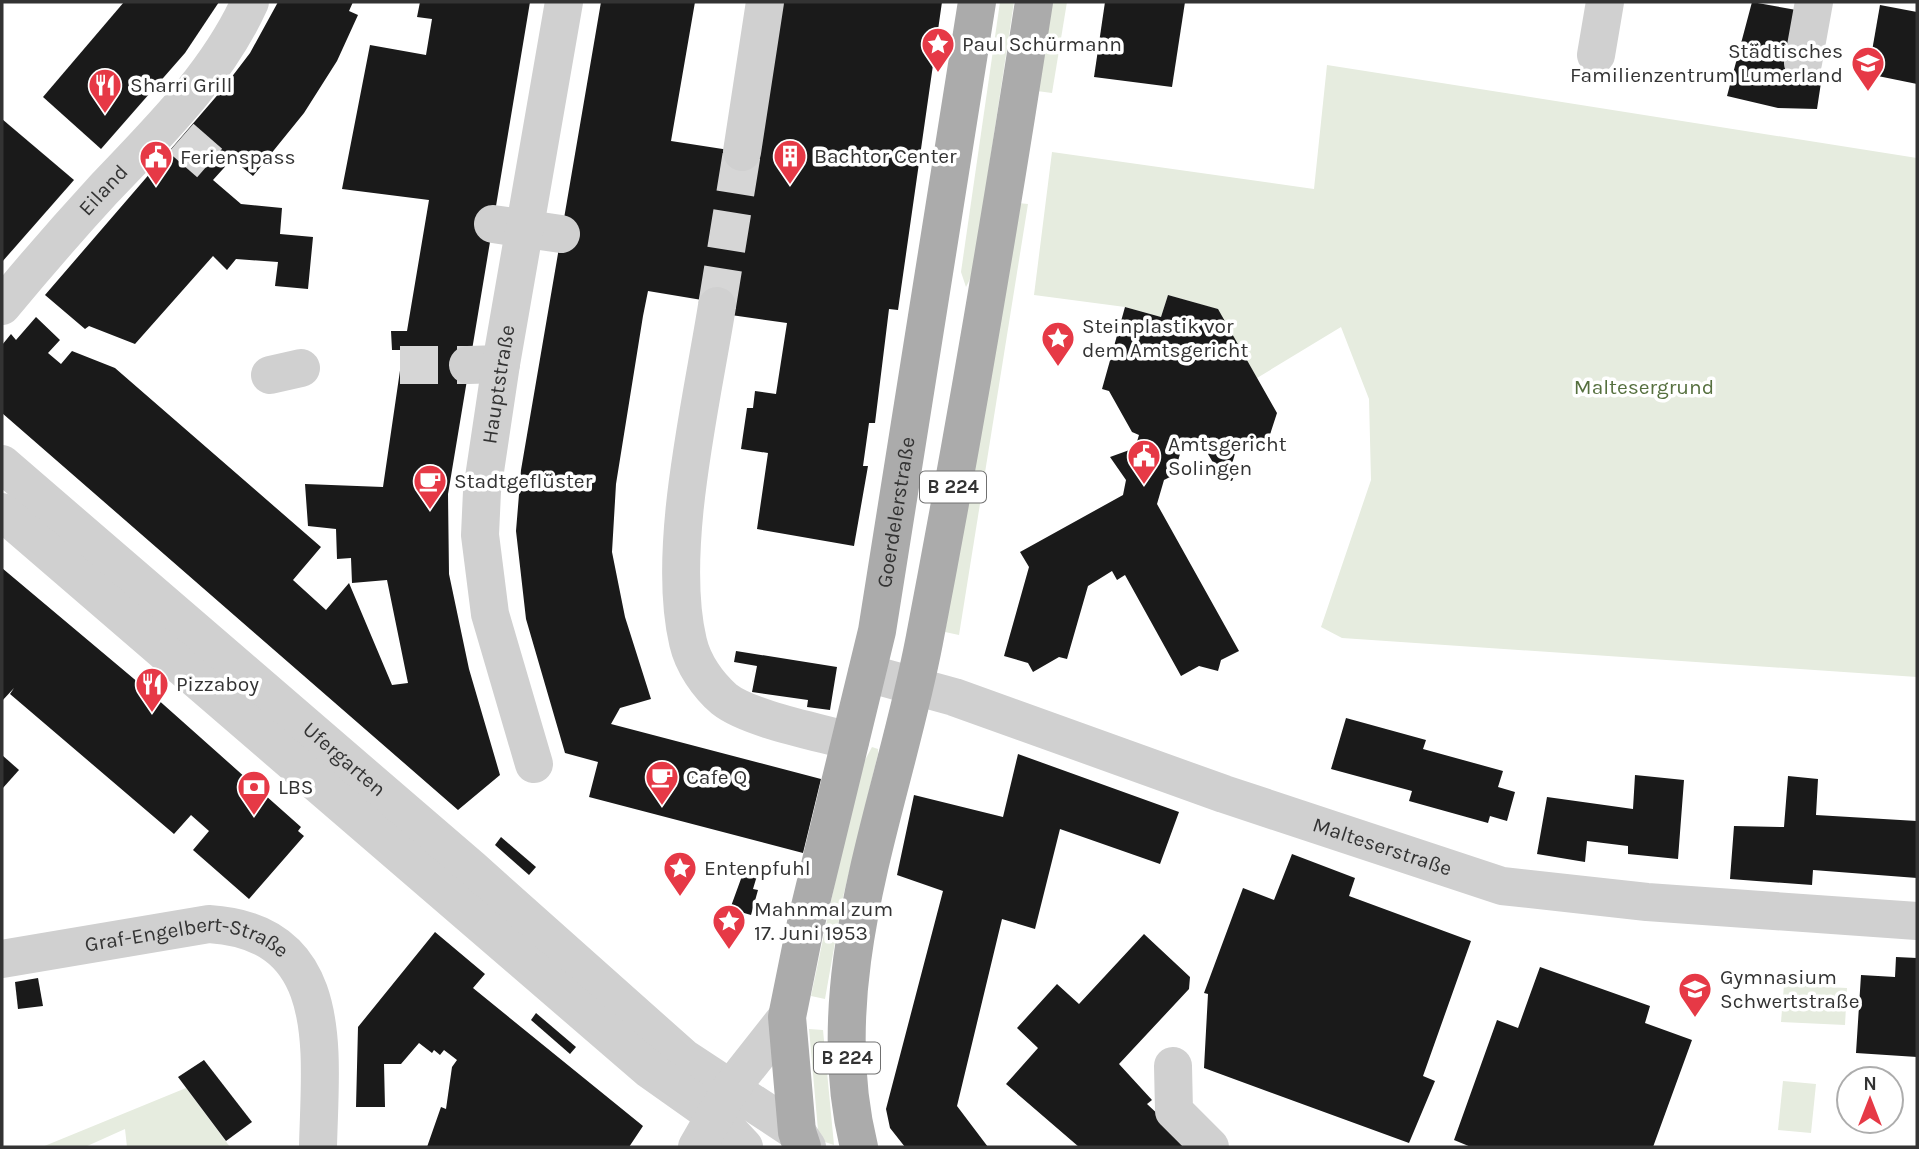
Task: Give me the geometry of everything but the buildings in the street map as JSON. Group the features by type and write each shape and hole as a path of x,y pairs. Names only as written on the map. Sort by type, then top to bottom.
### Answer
{"main road":[{"name":"Goerdelerstraße","path":"802,1142 787,1017 877,631 977,2"},
{"name":"B 224","path":"859,1147 851,1115 846,1063 850,967 863,892 915,686 1012,148 1034,2"}],"street":[{"name":"Eiland","path":"2,306 51,246 173,131 239,26 250,2"},
{"name":"Hauptstraße","path":"534,764 500,655 483,568 484,365 527,229 564,2"},
{"path":"742,152 765,2"},
{"path":"1596,55 1605,2"},
{"path":"1803,63 1814,2"},
{"path":"717,306 684,524 681,596 688,645 699,672 725,700 751,713 850,741"},
{"name":"Ufergarten","path":"2,464 472,869 675,1069"},
{"name":"Ufergarten","path":"2,512 205,690 650,1070 675,1069"},
{"name":"Malteserstraße","path":"867,673 915,686 1224,794 1502,886 1647,902 1917,921"},
{"name":"Graf-Engelbert-Straße","path":"2,959 185,926 239,926 270,942 302,971 312,993 320,1030 318,1147"},
{"name":"Goerdelerstraße","path":"714,1117 787,1017"},
{"path":"1174,1066 1174,1111 1210,1147"},
{"path":"675,1069 714,1117 744,1147"},
{"path":"714,1117 802,1142"}],"green space":[{"path":"1000,2 1014,2 973,273 966,287 961,272"},
{"path":"1051,2 1067,2 1052,93 1037,91"},
{"name":"Maltesergrund","path":"1327,65 1917,158 1917,677 1342,638 1321,627 1371,480 1369,399 1341,327 1257,378 1217,309 1168,295 1161,317 1125,307 1034,295 1052,152 1314,189"},
{"path":"1018,203 1028,204 959,635 945,632"},
{"path":"872,747 878,749 878,754 843,897 825,999 811,996 858,773"},
{"path":"1784,985 1847,988 1845,1025 1781,1022"},
{"path":"809,1029 823,1030 834,1145 825,1142 818,1130"},
{"path":"1783,1081 1816,1084 1811,1133 1778,1130"},
{"path":"186,1088 230,1147 127,1147 125,1129 85,1147 42,1147"}],"tunnel":[{"path":"181,138 220,172"},
{"path":"717,306 742,152"},
{"path":"400,365 468,365"}],"place":[{"name":"Paul Schürmann","path":"938,74"},
{"name":"Städtisches Familienzentrum Lumerland","path":"1868,93"},
{"name":"Sharri Grill","path":"105,115"},
{"name":"Bachtor Center","path":"790,186"},
{"name":"Ferienspass","path":"156,187"},
{"name":"Steinplastik vor dem Amtsgericht","path":"1058,368"},
{"name":"Amtsgericht Solingen","path":"1144,486"},
{"name":"Stadtgeflüster","path":"430,511"},
{"name":"Pizzaboy","path":"152,714"},
{"name":"Cafe Q","path":"662,807"},
{"name":"LBS","path":"254,817"},
{"name":"Entenpfuhl","path":"680,898"},
{"name":"Mahnmal zum 17. Juni 1953","path":"729,951"},
{"name":"Gymnasium Schwertstraße","path":"1695,1019"}]}
